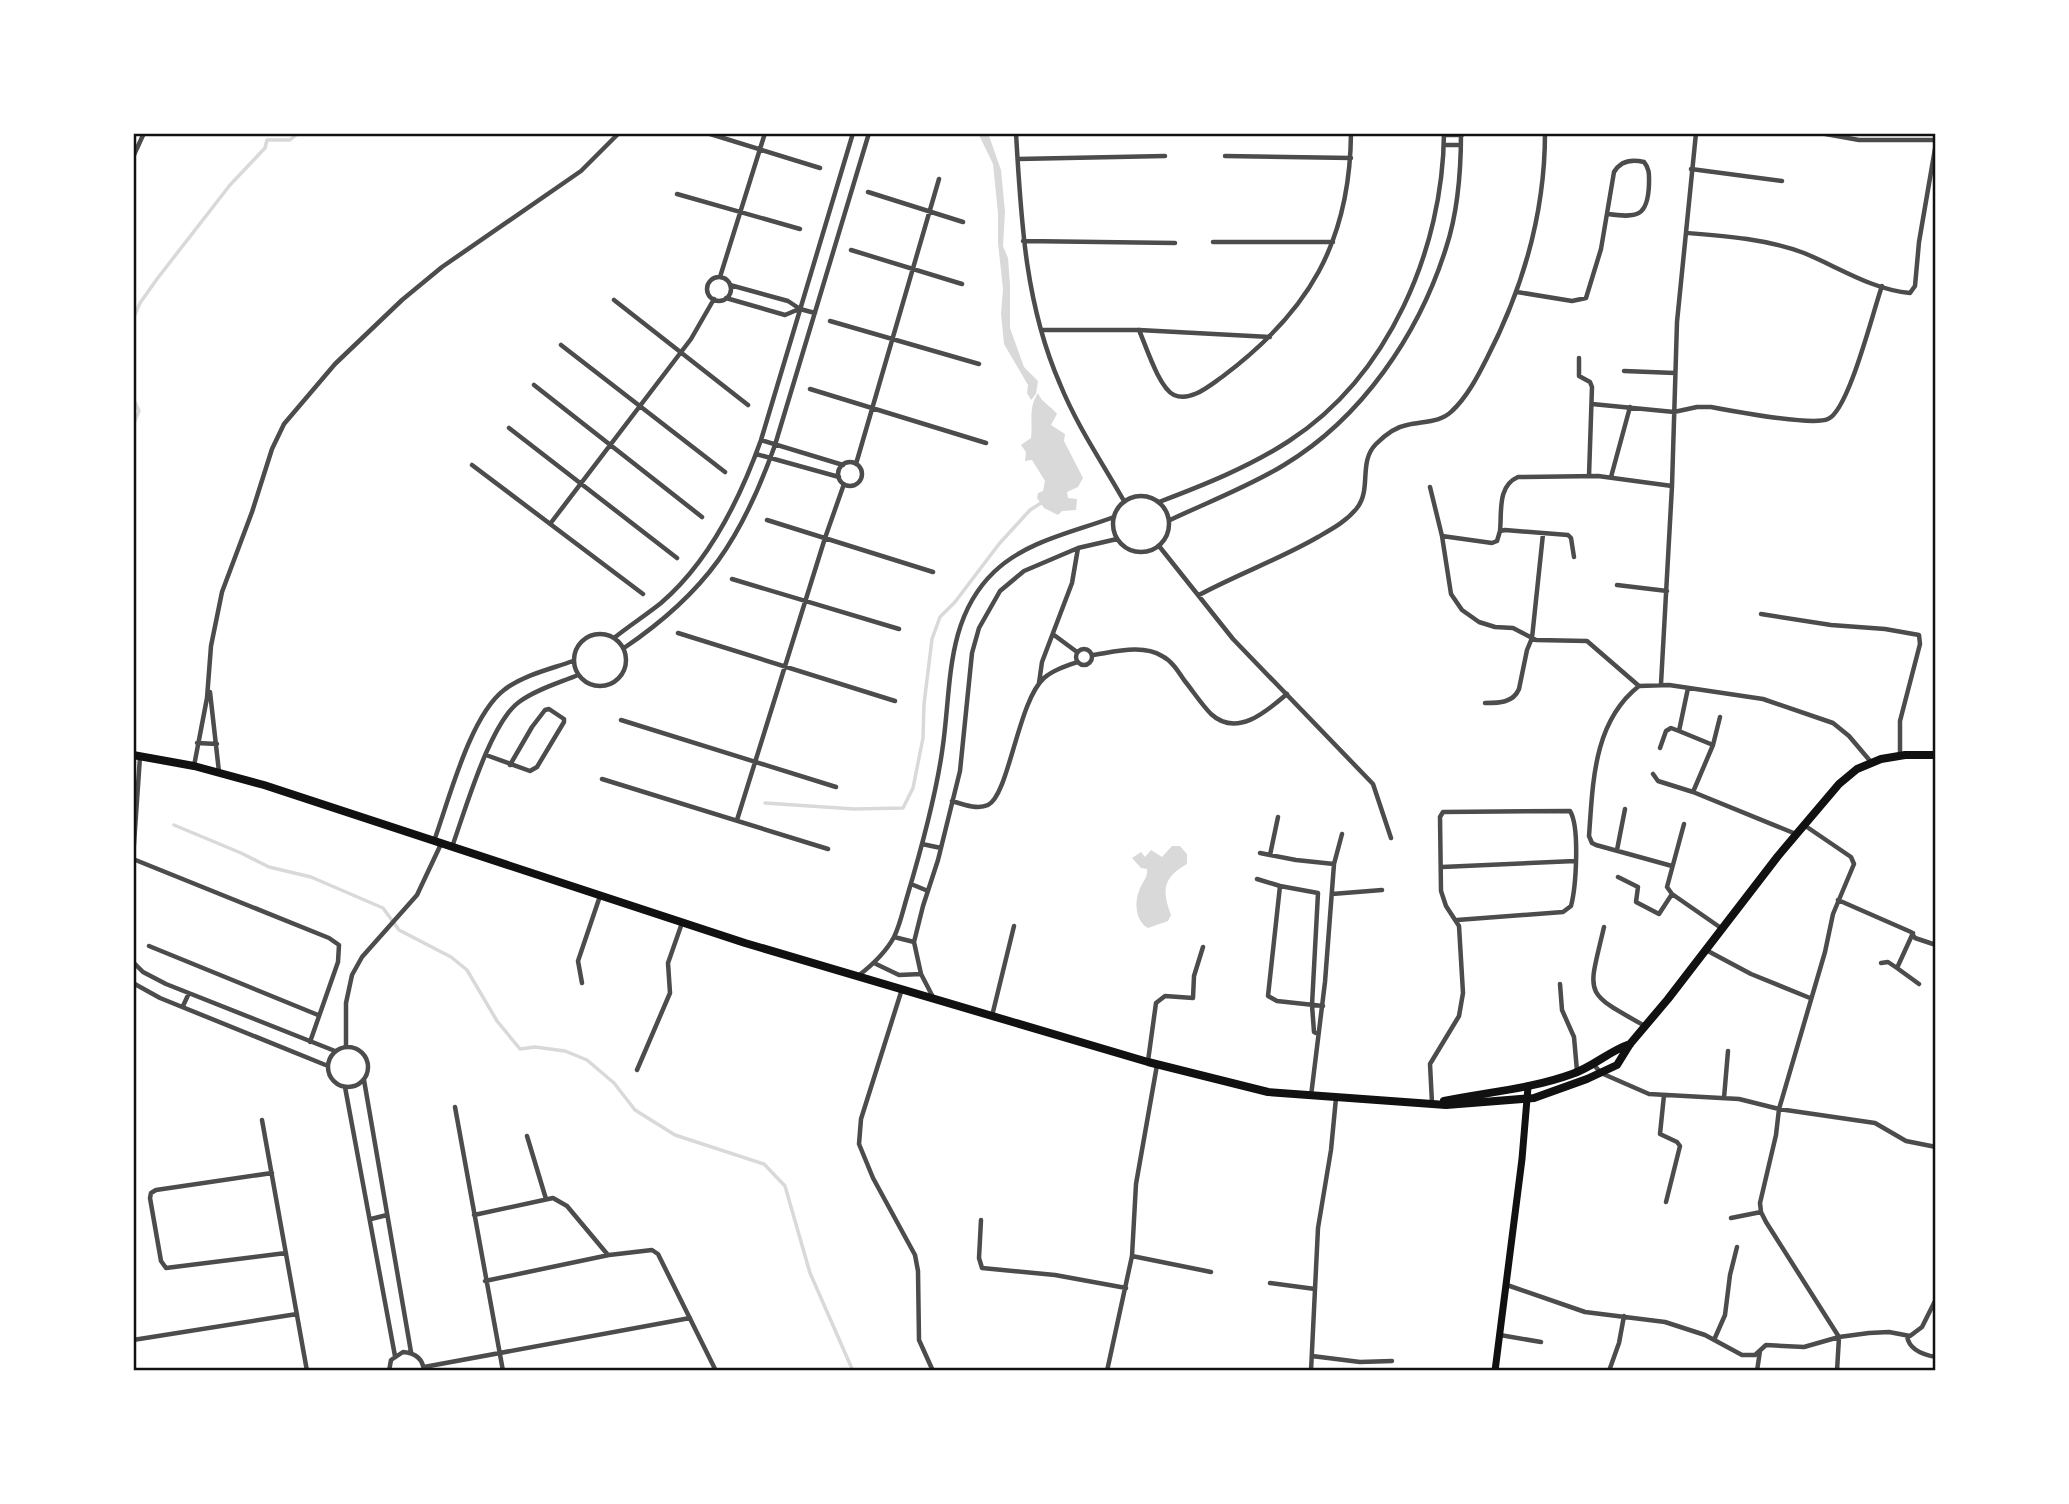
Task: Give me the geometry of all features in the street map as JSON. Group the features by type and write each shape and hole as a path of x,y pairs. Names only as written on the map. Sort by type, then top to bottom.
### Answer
{"highway":[{"path":"137,756 194,766 264,785 682,923 1152,1063 1250,1088 1311,1096 1472,1104 1528,1099 1617,1065 1630,1044 1721,928 1839,784 1857,769 1871,762 1906,755 1936,755"},
{"path":"1435,1104 1528,1087 1577,1072 1630,1044"}],"main road":[{"path":"1495,1371 1522,1159 1528,1087"}],"street":[{"path":"133,157 144,133"},
{"path":"194,766 209,685 211,646 222,592 272,449 284,424 335,364 402,300 452,261 581,172 619,133"},
{"path":"708,133 820,168"},
{"path":"720,277 765,133"},
{"path":"614,638 662,602 709,547 745,483 761,440 853,133"},
{"path":"624,648 677,607 701,584 742,526 759,491 870,133"},
{"path":"1016,133 1023,241 1041,330 1071,410 1124,501"},
{"path":"1139,330 1166,388 1180,396 1191,396 1216,381 1271,337 1319,273 1333,242 1345,203 1351,158 1351,133"},
{"path":"1199,595 1298,548 1337,526 1354,512 1363,498 1366,461 1372,449 1399,427 1433,421 1451,413 1479,373 1517,292 1534,233 1543,177 1545,133"},
{"path":"1661,684 1678,306 1696,133"},
{"path":"1687,233 1754,240 1787,248 1882,286 1910,293 1914,289 1936,141 1820,133"},
{"path":"1159,502 1227,475 1291,440 1332,406 1368,365 1392,328 1421,262 1440,189 1444,134 1462,134 1456,200 1446,249 1419,316 1404,343 1377,379 1341,419 1286,464 1237,490 1170,520"},
{"path":"1444,145 1461,145"},
{"path":"1018,159 1165,156"},
{"path":"1225,156 1351,158"},
{"path":"1517,292 1572,301 1586,298 1618,166 1631,160 1644,162 1649,169 1648,199 1644,210 1630,215 1608,214"},
{"path":"1691,169 1782,181"},
{"path":"856,464 939,178"},
{"path":"868,192 963,222"},
{"path":"677,194 800,229"},
{"path":"1023,241 1175,243"},
{"path":"1213,242 1333,242"},
{"path":"851,250 962,284"},
{"path":"720,277 708,284 708,293 714,299 726,298 785,315 800,309"},
{"path":"720,277 730,285 788,300 800,309 815,313"},
{"path":"726,298 730,285"},
{"path":"1592,404 1674,412 1697,407 1795,420 1829,419 1841,407 1853,379 1882,286"},
{"path":"550,524 681,353 714,299"},
{"path":"614,300 748,405"},
{"path":"830,321 979,363"},
{"path":"1041,330 1139,330 1271,337"},
{"path":"561,345 725,472"},
{"path":"1579,358 1579,376 1591,383 1589,476"},
{"path":"1624,371 1675,373"},
{"path":"534,385 702,517"},
{"path":"810,389 986,443"},
{"path":"1611,477 1630,407"},
{"path":"509,428 677,558"},
{"path":"761,440 843,465 856,464"},
{"path":"756,454 839,477"},
{"path":"843,465 838,473 839,477 844,484 853,485 860,480 861,471 856,464"},
{"path":"472,465 643,594"},
{"path":"1442,536 1492,543 1497,541 1504,489 1518,477 1611,477 1672,486"},
{"path":"737,821 844,484"},
{"path":"1430,487 1442,536 1451,594 1462,610 1479,622 1495,627 1513,628 1542,641 1587,641 1639,686"},
{"path":"1141,495 1159,502 1166,510 1170,520 1169,530 1159,546 1150,550 1132,550 1117,539 1113,530 1114,517 1124,501 1141,495"},
{"path":"858,977 874,963 894,937 911,884 942,753 954,649 967,609 975,594 996,570 1032,548 1063,534 1114,517"},
{"path":"767,520 933,572"},
{"path":"1500,531 1571,537 1574,557"},
{"path":"1485,703 1505,702 1517,695 1532,638 1543,534"},
{"path":"934,999 920,974 914,942 960,771 975,639 984,617 1000,591 1018,575 1035,565 1079,548 1117,539"},
{"path":"1159,546 1233,639 1373,784 1391,838"},
{"path":"1039,683 1041,662 1054,635 1072,583 1079,548"},
{"path":"732,579 899,629"},
{"path":"1617,585 1667,591"},
{"path":"1761,614 1919,635 1920,644 1900,721 1906,755"},
{"path":"678,632 895,701"},
{"path":"600,634 614,638 624,648 626,668 614,683 594,686 578,675 573,661 577,648 587,638 600,634"},
{"path":"1054,635 1077,652"},
{"path":"1077,652 1088,649 1093,655"},
{"path":"1093,655 1133,650 1162,655 1211,714 1223,721 1233,723 1251,720 1287,694"},
{"path":"1077,652 1077,662"},
{"path":"951,801 980,807 988,806 993,801 1003,780 1032,695 1039,683 1056,670 1077,662 1088,665 1093,655"},
{"path":"346,1046 346,1003 352,975 362,957 417,895 438,843 472,736 487,709 503,690 527,677 573,661"},
{"path":"452,847 486,755 503,720 517,703 578,675"},
{"path":"1672,866 1596,845 1590,840 1596,761 1600,745 1616,712 1639,686 1661,684 1751,696 1826,719 1849,736 1871,762"},
{"path":"209,685 219,772"},
{"path":"1679,731 1688,688"},
{"path":"486,755 510,765 530,771 537,767 564,719 548,709 545,710 510,765"},
{"path":"1693,792 1713,745 1720,717"},
{"path":"621,720 836,788"},
{"path":"1660,748 1666,731 1671,728 1713,745"},
{"path":"197,743 217,744"},
{"path":"137,756 133,858 339,945 340,954 310,1042"},
{"path":"1653,774 1658,781 1693,792 1796,834"},
{"path":"602,779 828,849"},
{"path":"1617,850 1625,809"},
{"path":"1435,1104 1430,1064 1460,1016 1463,993 1460,926 1446,906 1441,891 1440,817 1443,812 1448,811 1570,811 1575,818 1575,861 1570,906 1563,912 1457,920"},
{"path":"1270,855 1278,817"},
{"path":"1685,824 1667,888 1721,928"},
{"path":"1803,825 1853,859 1854,864 1838,900 1779,1108 1761,1212 1839,1337 1837,1371"},
{"path":"1311,1096 1323,1006 1334,864 1342,834"},
{"path":"922,844 941,848"},
{"path":"1260,853 1334,864"},
{"path":"1442,867 1575,861"},
{"path":"1618,877 1637,886 1636,902 1656,914 1659,914 1672,894"},
{"path":"1257,879 1318,893 1312,1005 1314,1032 1318,1034"},
{"path":"911,884 928,891"},
{"path":"1280,886 1268,996 1277,1001 1323,1006"},
{"path":"1332,894 1382,890"},
{"path":"582,983 578,961 600,896"},
{"path":"1838,900 1913,933 1915,939 1936,944"},
{"path":"637,1070 670,993 668,963 682,923"},
{"path":"992,1017 1014,926"},
{"path":"1604,927 1593,975 1593,989 1605,1004 1646,1027"},
{"path":"1897,968 1913,933"},
{"path":"894,937 914,942"},
{"path":"149,946 318,1016"},
{"path":"1107,1371 1132,1256 1136,1184 1152,1063 1156,1003 1164,996 1193,998 1194,976 1203,947"},
{"path":"1705,950 1751,974 1810,998"},
{"path":"133,962 143,972 188,993 335,1051"},
{"path":"1881,963 1888,962 1919,984"},
{"path":"874,963 899,975 920,974"},
{"path":"133,983 144,990 328,1066"},
{"path":"1560,984 1562,1010 1574,1037 1577,1072"},
{"path":"902,989 861,1119 859,1144 873,1178 915,1255 918,1271 919,1340 933,1371"},
{"path":"183,1006 188,993"},
{"path":"364,1080 352,1087 345,1087 332,1080 328,1066 335,1051 346,1046 354,1047 367,1057 369,1065 364,1080 411,1352 422,1361 424,1369 690,1318"},
{"path":"1724,1098 1728,1051"},
{"path":"1594,1065 1601,1073 1639,1090 1664,1096 1762,1102 1779,1108 1875,1123 1906,1141 1936,1147"},
{"path":"345,1087 395,1356"},
{"path":"1664,1096 1660,1134 1680,1146 1666,1202"},
{"path":"1311,1371 1320,1216 1332,1150 1336,1098"},
{"path":"455,1107 503,1371"},
{"path":"261,1120 307,1371"},
{"path":"527,1136 546,1199"},
{"path":"272,1173 153,1191 150,1198 161,1261 164,1267 169,1269 286,1253"},
{"path":"474,1214 553,1198 567,1206 609,1255"},
{"path":"1731,1218 1761,1212"},
{"path":"371,1219 387,1215"},
{"path":"981,1220 979,1258 982,1268 1055,1275 1126,1288"},
{"path":"1714,1339 1725,1315 1737,1247"},
{"path":"485,1281 609,1255 646,1249 656,1252 716,1371"},
{"path":"1132,1256 1211,1272"},
{"path":"1270,1283 1315,1289"},
{"path":"1505,1285 1578,1311 1665,1322 1714,1339 1742,1355 1755,1355 1766,1345 1804,1347 1839,1337 1889,1332 1907,1336 1917,1333 1922,1327 1936,1299"},
{"path":"133,1340 297,1314"},
{"path":"1609,1371 1619,1343 1624,1316"},
{"path":"1499,1335 1541,1342"},
{"path":"1907,1336 1910,1345 1923,1354 1936,1357"},
{"path":"1757,1371 1760,1351"},
{"path":"388,1371 395,1356 411,1352"},
{"path":"1312,1356 1360,1362 1392,1361"}],"shaded area":[{"path":"978,133 988,133 1001,170 1005,212 1003,246 1008,258 1010,285 1010,328 1024,367 1038,381 1036,394 1031,400 1027,393 1028,385 1004,344 1001,314 1003,289 993,164"},
{"path":"1038,393 1057,414 1051,425 1065,434 1064,441 1083,478 1078,487 1067,492 1068,498 1077,499 1076,510 1062,511 1058,515 1044,508 1037,498 1038,493 1043,491 1045,481 1032,460 1025,461 1026,452 1021,445 1031,438 1032,409"},
{"path":"1172,846 1180,846 1187,854 1187,864 1173,874 1166,886 1166,899 1171,915 1168,921 1148,928 1141,921 1136,906 1147,869 1141,868 1132,858 1141,852 1145,857 1151,850 1162,857"}],"waterway":[{"path":"133,319 140,303 157,279 230,185 265,148 267,140 290,140 298,133"},
{"path":"133,398 139,411 133,425"},
{"path":"765,803 854,809 903,808 913,788 923,738 932,639 940,617 955,602 999,544 1030,510 1041,503"},
{"path":"174,825 269,867 311,877 383,908 399,930 451,957 467,970 497,1021 520,1049 535,1047 565,1051 587,1060 614,1083 635,1110 675,1135 764,1164 785,1186 810,1273 853,1371"}]}
